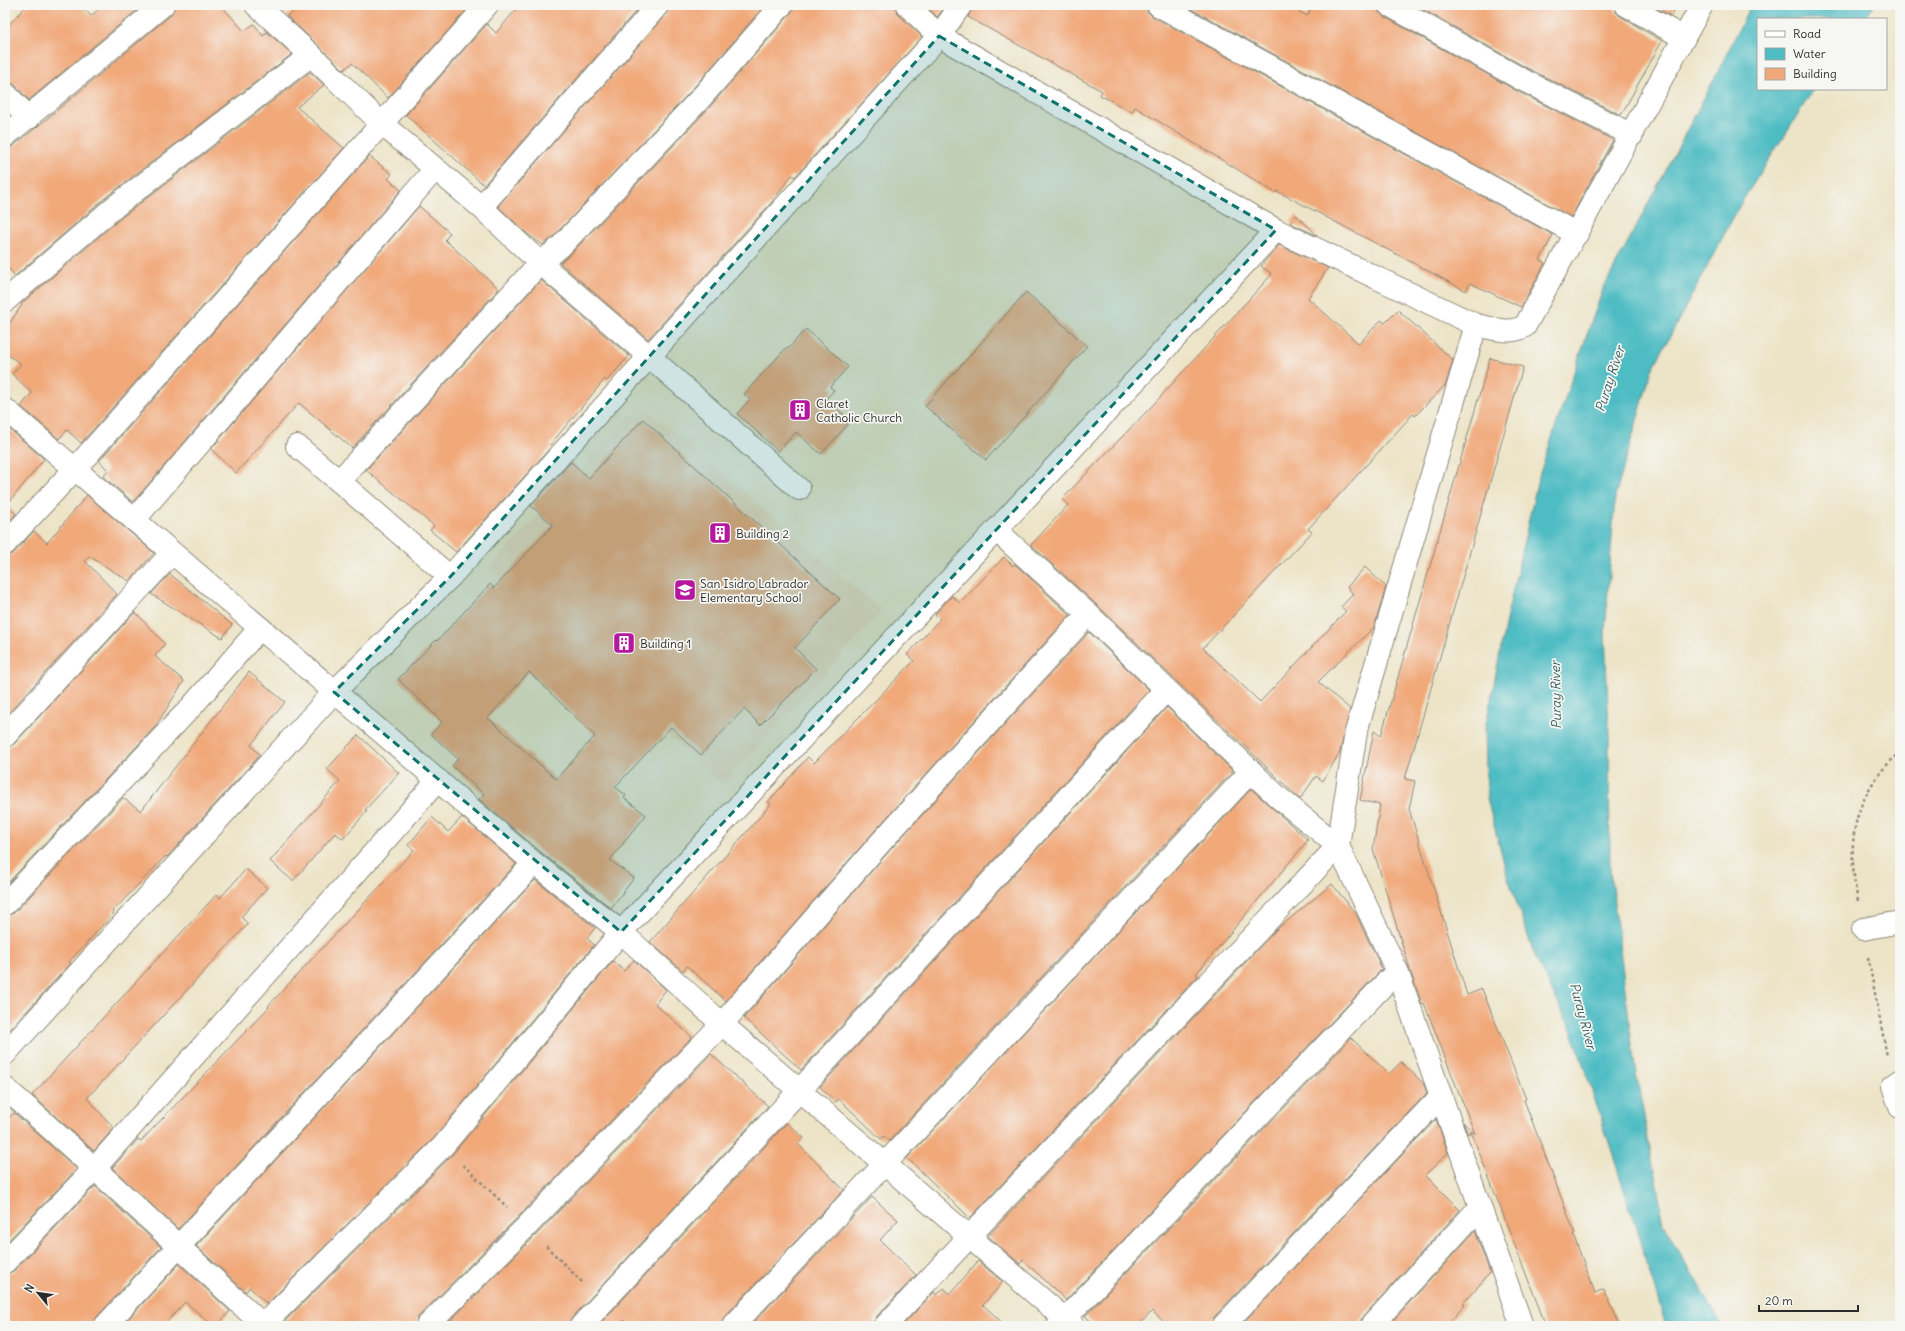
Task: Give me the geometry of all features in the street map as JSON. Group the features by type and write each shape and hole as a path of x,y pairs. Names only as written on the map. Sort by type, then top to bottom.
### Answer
{"street":[{"path":"5,136 29,118 164,5"},
{"path":"256,5 311,55 382,124 481,207 540,263 650,357 799,489"},
{"path":"5,544 74,470 487,5"},
{"path":"481,207 658,5"},
{"path":"339,481 540,263 560,247 689,111 782,5"},
{"path":"907,5 939,36 1276,230 1476,325 1510,331 1518,331 1525,326 1632,135 1702,5"},
{"path":"5,1054 334,692 450,577 939,36 961,5"},
{"path":"1158,5 1577,234"},
{"path":"1389,5 1521,78 1632,135"},
{"path":"1626,5 1684,38"},
{"path":"5,301 113,208 311,55"},
{"path":"5,93 29,118"},
{"path":"134,520 436,169"},
{"path":"5,1088 96,1168 263,1326 443,1146 621,932 1276,230"},
{"path":"885,1326 968,1236 1338,846 1356,732 1476,325"},
{"path":"5,409 74,470 172,552 534,863 621,932 722,1024 968,1236 1065,1324 1397,971"},
{"path":"298,446 450,577"},
{"path":"996,530 1088,614 1278,797 1338,846 1397,971 1522,1326"},
{"path":"5,736 172,552"},
{"path":"427,1326 527,1226 722,1024 876,848 1088,614"},
{"path":"5,904 176,722 260,628"},
{"path":"581,1326 799,1091 1166,690"},
{"path":"733,1326 885,1165 1020,1017 1251,771"},
{"path":"5,1262 96,1168 438,780"},
{"path":"105,1326 179,1248 534,863"},
{"path":"1863,928 1900,922"},
{"path":"1896,1083 1900,1107"},
{"path":"1222,1326 1441,1096"},
{"path":"1371,1326 1480,1207"}],"path":[{"path":"1896,1083 1863,928 1853,873 1854,832 1860,807 1877,776 1900,752"}],"highlighted area":[{"path":"939,36 1276,230 621,932 334,692 450,577"}],"shaded area":[{"name":"San Isidro Labrador Elementary School","path":"641,404 882,611 722,785 490,568"}],"water":[{"name":"Puray River","path":"1751,5 1874,5 1865,18 1757,18 1757,90 1813,90 1741,203 1651,372 1615,497 1605,631 1609,735 1610,870 1635,1068 1664,1224 1721,1326 1666,1326 1617,1167 1572,1031 1536,959 1508,878 1487,799 1485,730 1507,616 1538,479 1603,289 1711,85"}],"building":[{"path":"27,5 80,5 91,16 103,5 143,5 29,100 14,84 5,81 5,29"},
{"path":"175,5 221,5 244,31 254,24 263,36 267,32 292,54 105,198 15,276 5,264 5,148 13,146 37,127 171,15"},
{"path":"301,5 467,5 469,7 388,98 352,63 344,70 287,16"},
{"path":"520,5 641,5 484,185 406,115 487,24 496,33"},
{"path":"670,5 765,5 690,92 552,238 543,245 525,232 498,206 667,13"},
{"path":"794,5 895,5 898,14 922,37 795,177 792,175 771,203 648,339 560,263 569,256 708,109 791,13"},
{"path":"925,5 946,5 937,17"},
{"path":"973,5 1146,5 1147,11 1152,16 1553,235 1540,260 1545,263 1521,307 1470,283 1466,291 1277,191 1276,193 1135,107 1132,112 1100,95 1102,91 968,17"},
{"path":"1184,5 1287,5 1307,16 1313,5 1377,5 1378,11 1383,16 1515,90 1613,140 1571,217"},
{"path":"1415,5 1614,5 1615,11 1620,16 1662,41 1621,115 1527,68"},
{"path":"1651,5 1677,5 1671,16"},
{"path":"310,72 324,85 297,107 344,148 81,443 67,430 59,439 21,406 32,393 12,374 21,364 5,353 5,330 22,305 21,304 121,218"},
{"path":"369,156 392,174 388,179 401,190 133,502 103,476 108,470 99,461"},
{"path":"419,206 450,233 445,240 499,289 352,448 299,403 236,473 211,449"},
{"path":"1296,215 1318,236 1290,223"},
{"path":"1279,245 1328,268 1308,298 1359,344 1381,320 1385,323 1398,310 1453,360 1446,384 1415,416 1413,414 1308,529 1312,532 1203,648 1260,702 1346,611 1341,607 1353,594 1347,587 1365,567 1386,587 1374,627 1318,682 1350,709 1340,752 1323,781 1316,776 1300,799 1097,605 1031,545 1068,505 1062,499 1152,406 1272,274 1261,266"},
{"path":"541,280 629,356 607,381 605,379 550,445 552,446 456,552 430,530 434,526 366,470"},
{"path":"1026,292 1087,346 986,460 925,406"},
{"name":"Claret Catholic Church","path":"806,329 848,367 830,387 834,390 826,399 851,421 821,454 796,432 778,451 737,414 750,399 744,394 787,347 788,349"},
{"path":"1490,358 1523,367 1405,779 1415,781 1409,809 1467,995 1482,989 1526,1099 1524,1100 1575,1234 1573,1234 1595,1293 1604,1289 1620,1326 1546,1326 1471,1131 1468,1134 1463,1122 1475,1134 1424,1003 1422,1004 1411,973 1373,849 1380,805 1360,800 1374,731 1381,736"},
{"name":"San Isidro Labrador Elementary School","path":"643,419 840,599 795,648 816,669 760,725 744,709 701,755 671,727 615,787 626,795 624,798 646,815 610,860 634,878 611,908 542,853 479,799 484,794 452,766 458,759 431,734 442,722 398,679 436,640 437,641 490,584 494,588 553,525 531,506 571,462 589,478","holes":["529,672 595,736 556,779 488,718"]},
{"path":"6,426 44,459 7,505 16,514 5,526"},
{"path":"87,495 154,553 129,581 89,556 85,561 117,594 5,717 5,556 14,553 34,531 47,543"},
{"path":"1004,557 1013,566 1015,564 1070,615 872,834 726,1001 687,966 683,971 650,942 771,804 768,802 808,757 814,763 914,661 907,655 940,619 935,614 952,596 960,603"},
{"path":"170,574 232,625 222,638 151,594"},
{"path":"135,612 165,644 155,656 184,681 155,727 5,886 5,748 14,744"},
{"path":"1089,632 1149,690 801,1070 744,1018 890,850"},
{"path":"249,672 285,702 251,745 260,755 167,857 166,856 112,912 114,913 69,962 71,963 5,1035 5,916 14,913 123,798 141,811"},
{"path":"1167,707 1233,771 889,1141 884,1136 881,1139 839,1099 836,1102 820,1087"},
{"path":"358,735 399,773 365,810 367,811 343,839 335,833 293,881 270,861 340,781 327,769"},
{"path":"1251,789 1308,840 1196,974 1198,976 970,1218 907,1158"},
{"path":"432,817 448,832 462,817 516,864 178,1229 112,1168 138,1139 141,1141 269,1007 268,1006 414,850 408,845"},
{"path":"246,869 267,888 241,917 248,924 87,1098 114,1128 94,1151 32,1095 217,894 220,898"},
{"path":"535,880 595,928 587,938 594,945 434,1138 267,1304 249,1287 246,1292 196,1246"},
{"path":"1332,884 1356,914 1382,969 1066,1300 1023,1260 1020,1264 988,1236 1276,930"},
{"path":"634,960 666,990 655,1004 692,1037 518,1217 418,1317 415,1326 290,1326 285,1321 453,1154 613,961 624,971"},
{"path":"1351,1038 1389,1074 1401,1062 1423,1083 1427,1093 1214,1317 1211,1326 1168,1326 1152,1311 1138,1326 1096,1326 1085,1316"},
{"path":"711,1054 768,1106 572,1318 569,1326 445,1326 536,1235"},
{"path":"14,1113 77,1169 5,1244 5,1122"},
{"path":"1436,1119 1448,1153 1425,1175 1460,1210 1362,1318 1359,1326 1240,1326"},
{"path":"787,1123 804,1138 798,1144 844,1190 724,1317 721,1326 598,1326"},
{"path":"95,1186 161,1247 96,1318 93,1326 5,1326 5,1274 14,1271"},
{"path":"872,1197 898,1220 880,1240 916,1275 876,1317 873,1326 750,1326"},
{"path":"1475,1231 1490,1273 1463,1303 1465,1305 1446,1326 1388,1326"},
{"path":"978,1261 1003,1282 983,1305 1006,1326 902,1326 934,1292 937,1295 944,1288 950,1294"},
{"path":"179,1264 230,1311 217,1326 214,1326 185,1302 163,1326 122,1326"}],"place":[{"name":"Claret Catholic Church","path":"800,410"},
{"name":"Building 2","path":"720,533"},
{"name":"San Isidro Labrador Elementary School","path":"685,590"},
{"name":"Building 1","path":"624,643"}]}
